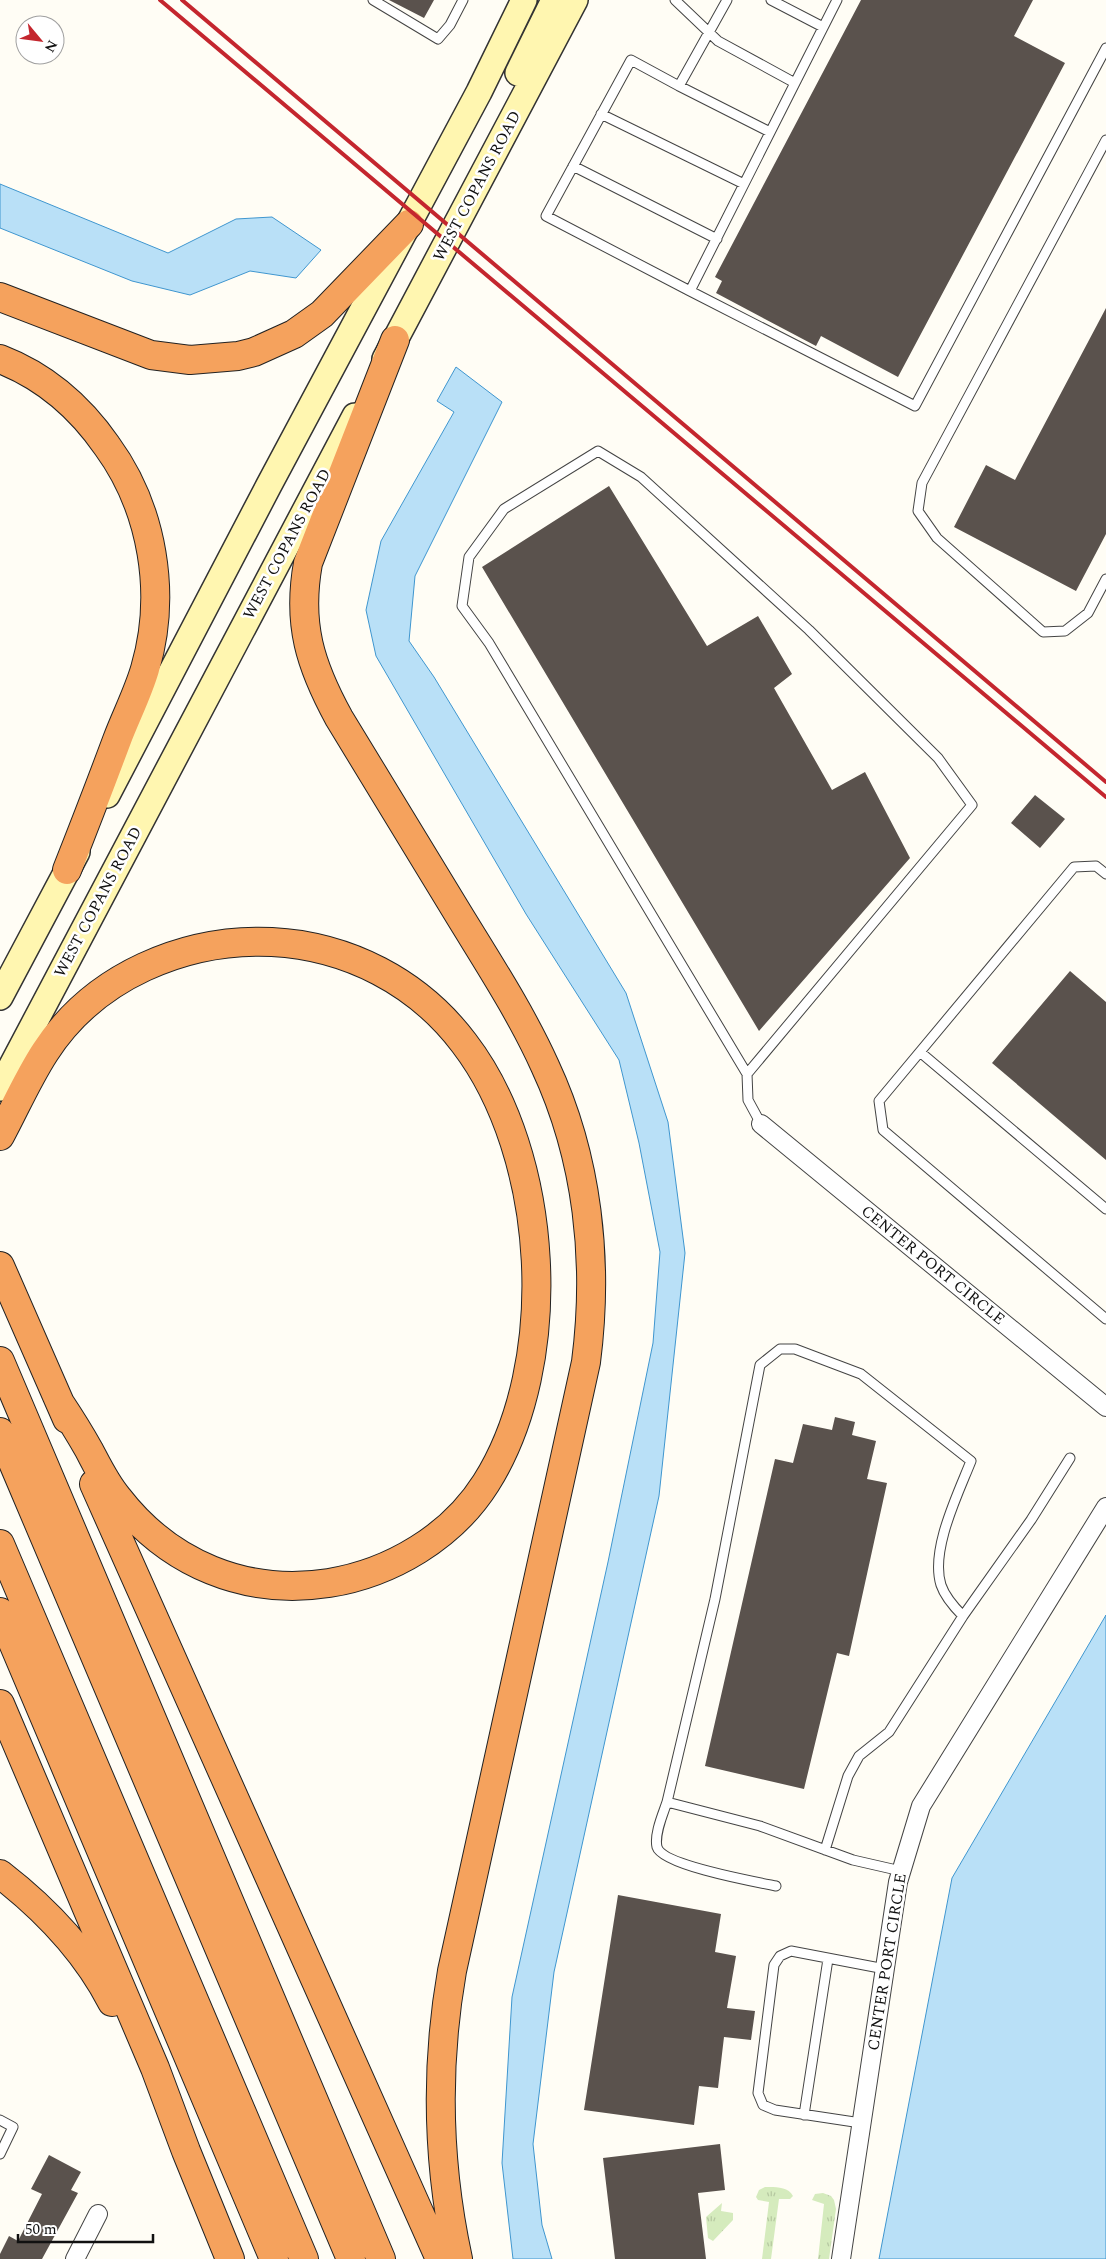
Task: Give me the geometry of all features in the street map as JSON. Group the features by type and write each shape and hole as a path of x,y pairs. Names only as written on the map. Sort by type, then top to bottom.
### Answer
{"highway":[{"path":"0,297 151,355 190,360 238,356 267,347 308,325 335,302 409,224"},
{"path":"395,340 308,563 303,618 307,643 321,686 506,992 546,1068 568,1124 583,1187 591,1246 592,1276 590,1333 586,1362 454,1962 446,2009 440,2067 440,2135 447,2208 458,2259"},
{"path":"0,359 26,370 56,391 98,432 120,464 144,519 155,573 154,618 145,669 67,870"},
{"path":"0,1136 45,1052 73,1017 109,988 148,965 188,950 230,942 275,942 318,949 359,960 396,981 432,1008 464,1042 489,1082 510,1130 526,1185 536,1262 536,1316 525,1384 510,1434 485,1485 459,1516 429,1542 391,1564 352,1579 310,1586 239,1581 220,1576 198,1565 150,1534 118,1498 60,1403"},
{"path":"0,1266 88,1472 440,2259"},
{"path":"0,1361 381,2259"},
{"path":"0,1432 351,2259"},
{"path":"0,1544 304,2259"},
{"path":"0,1612 274,2259"},
{"path":"0,1704 155,2068 230,2259"},
{"path":"0,1874 47,1915 99,1980 123,2022 186,2151"}],"main road":[{"path":"0,997 269,485 479,92 524,0"},
{"path":"507,129 515,79 554,0"},
{"name":"WEST COPANS ROAD","path":"0,1088 576,0"}],"street":[{"name":"CENTER PORT CIRCLE","path":"761,1124 1106,1407"},
{"name":"CENTER PORT CIRCLE","path":"841,2259 901,1871 921,1806 1106,1507"},
{"path":"75,2259 98,2214"}],"lane":[{"path":"373,0 438,38 450,25 463,0"},
{"path":"675,0 718,41 794,83"},
{"path":"680,86 727,0"},
{"path":"771,0 823,27"},
{"path":"690,291 837,0"},
{"path":"770,132 631,60 546,216 915,406 1106,48"},
{"path":"601,114 744,184"},
{"path":"1106,140 922,483 918,511 937,538 1043,632 1065,632 1088,613 1106,579"},
{"path":"573,166 716,239"},
{"path":"746,1074 972,805 938,758 809,630 641,477 598,451 504,510 468,557 462,606 489,643 746,1074 748,1100 761,1124"},
{"path":"1106,874 1096,866 1074,867 879,1101 883,1130 1106,1319"},
{"path":"920,1052 1106,1209"},
{"path":"776,1886 680,1863 662,1855 657,1847 659,1828 667,1802 715,1599 760,1365 780,1349 795,1349 861,1374 971,1461 946,1523 939,1551 940,1584 949,1601 963,1616"},
{"path":"825,1850 848,1776 858,1756 889,1732 963,1616 1032,1520 1070,1458"},
{"path":"667,1802 760,1826 853,1860 901,1871"},
{"path":"861,2123 775,2110 763,2105 758,2093 774,1965 780,1956 791,1952 885,1969"},
{"path":"804,2115 828,1959"},
{"path":"0,2120 14,2127 0,2154"}],"green space":[{"path":"765,2187 788,2190 793,2196 790,2199 779,2199 771,2259 762,2259 769,2202 758,2200 756,2197 759,2190"},
{"path":"823,2193 831,2196 836,2209 829,2259 818,2259 824,2204 812,2200 815,2194"},
{"path":"722,2203 721,2211 733,2213 733,2220 713,2241 708,2238 706,2217"}],"water":[{"path":"0,184 168,253 236,219 272,217 321,250 296,278 250,271 190,295 132,281 0,228"},
{"path":"456,367 502,402 415,576 409,641 434,677 626,993 668,1122 685,1253 659,1496 554,1972 533,2144 542,2225 552,2259 513,2259 502,2163 512,1997 608,1562 653,1343 660,1252 639,1143 619,1060 526,914 376,656 366,610 381,541 454,412 437,401"},
{"path":"1106,1615 1106,2259 879,2259 952,1878"}],"building":[{"path":"389,0 434,0 424,18"},
{"path":"861,0 1033,0 1014,36 1065,63 898,377 821,336 816,346 716,293 722,281 715,277"},
{"path":"1106,308 1106,534 1076,591 954,527 986,465 1015,480"},
{"path":"609,486 707,646 758,616 792,674 774,688 832,790 865,772 910,858 759,1031 482,567"},
{"path":"1035,795 1065,819 1040,848 1011,823"},
{"path":"1070,971 1106,1002 1106,1160 992,1063"},
{"path":"835,1417 855,1422 852,1435 876,1441 867,1479 887,1483 849,1656 837,1653 804,1789 705,1766 775,1459 793,1463 803,1424 832,1430"},
{"path":"618,1895 721,1914 715,1952 736,1956 727,2008 755,2011 751,2040 724,2037 718,2088 699,2086 694,2125 584,2110"},
{"path":"720,2144 725,2190 698,2193 706,2259 615,2259 603,2158"},
{"path":"49,2155 81,2172 71,2190 78,2193 42,2259 0,2259 0,2254 9,2236 18,2241 42,2194 31,2189"}],"railway":[{"path":"160,0 1106,797"},
{"path":"182,0 1106,782"}]}
